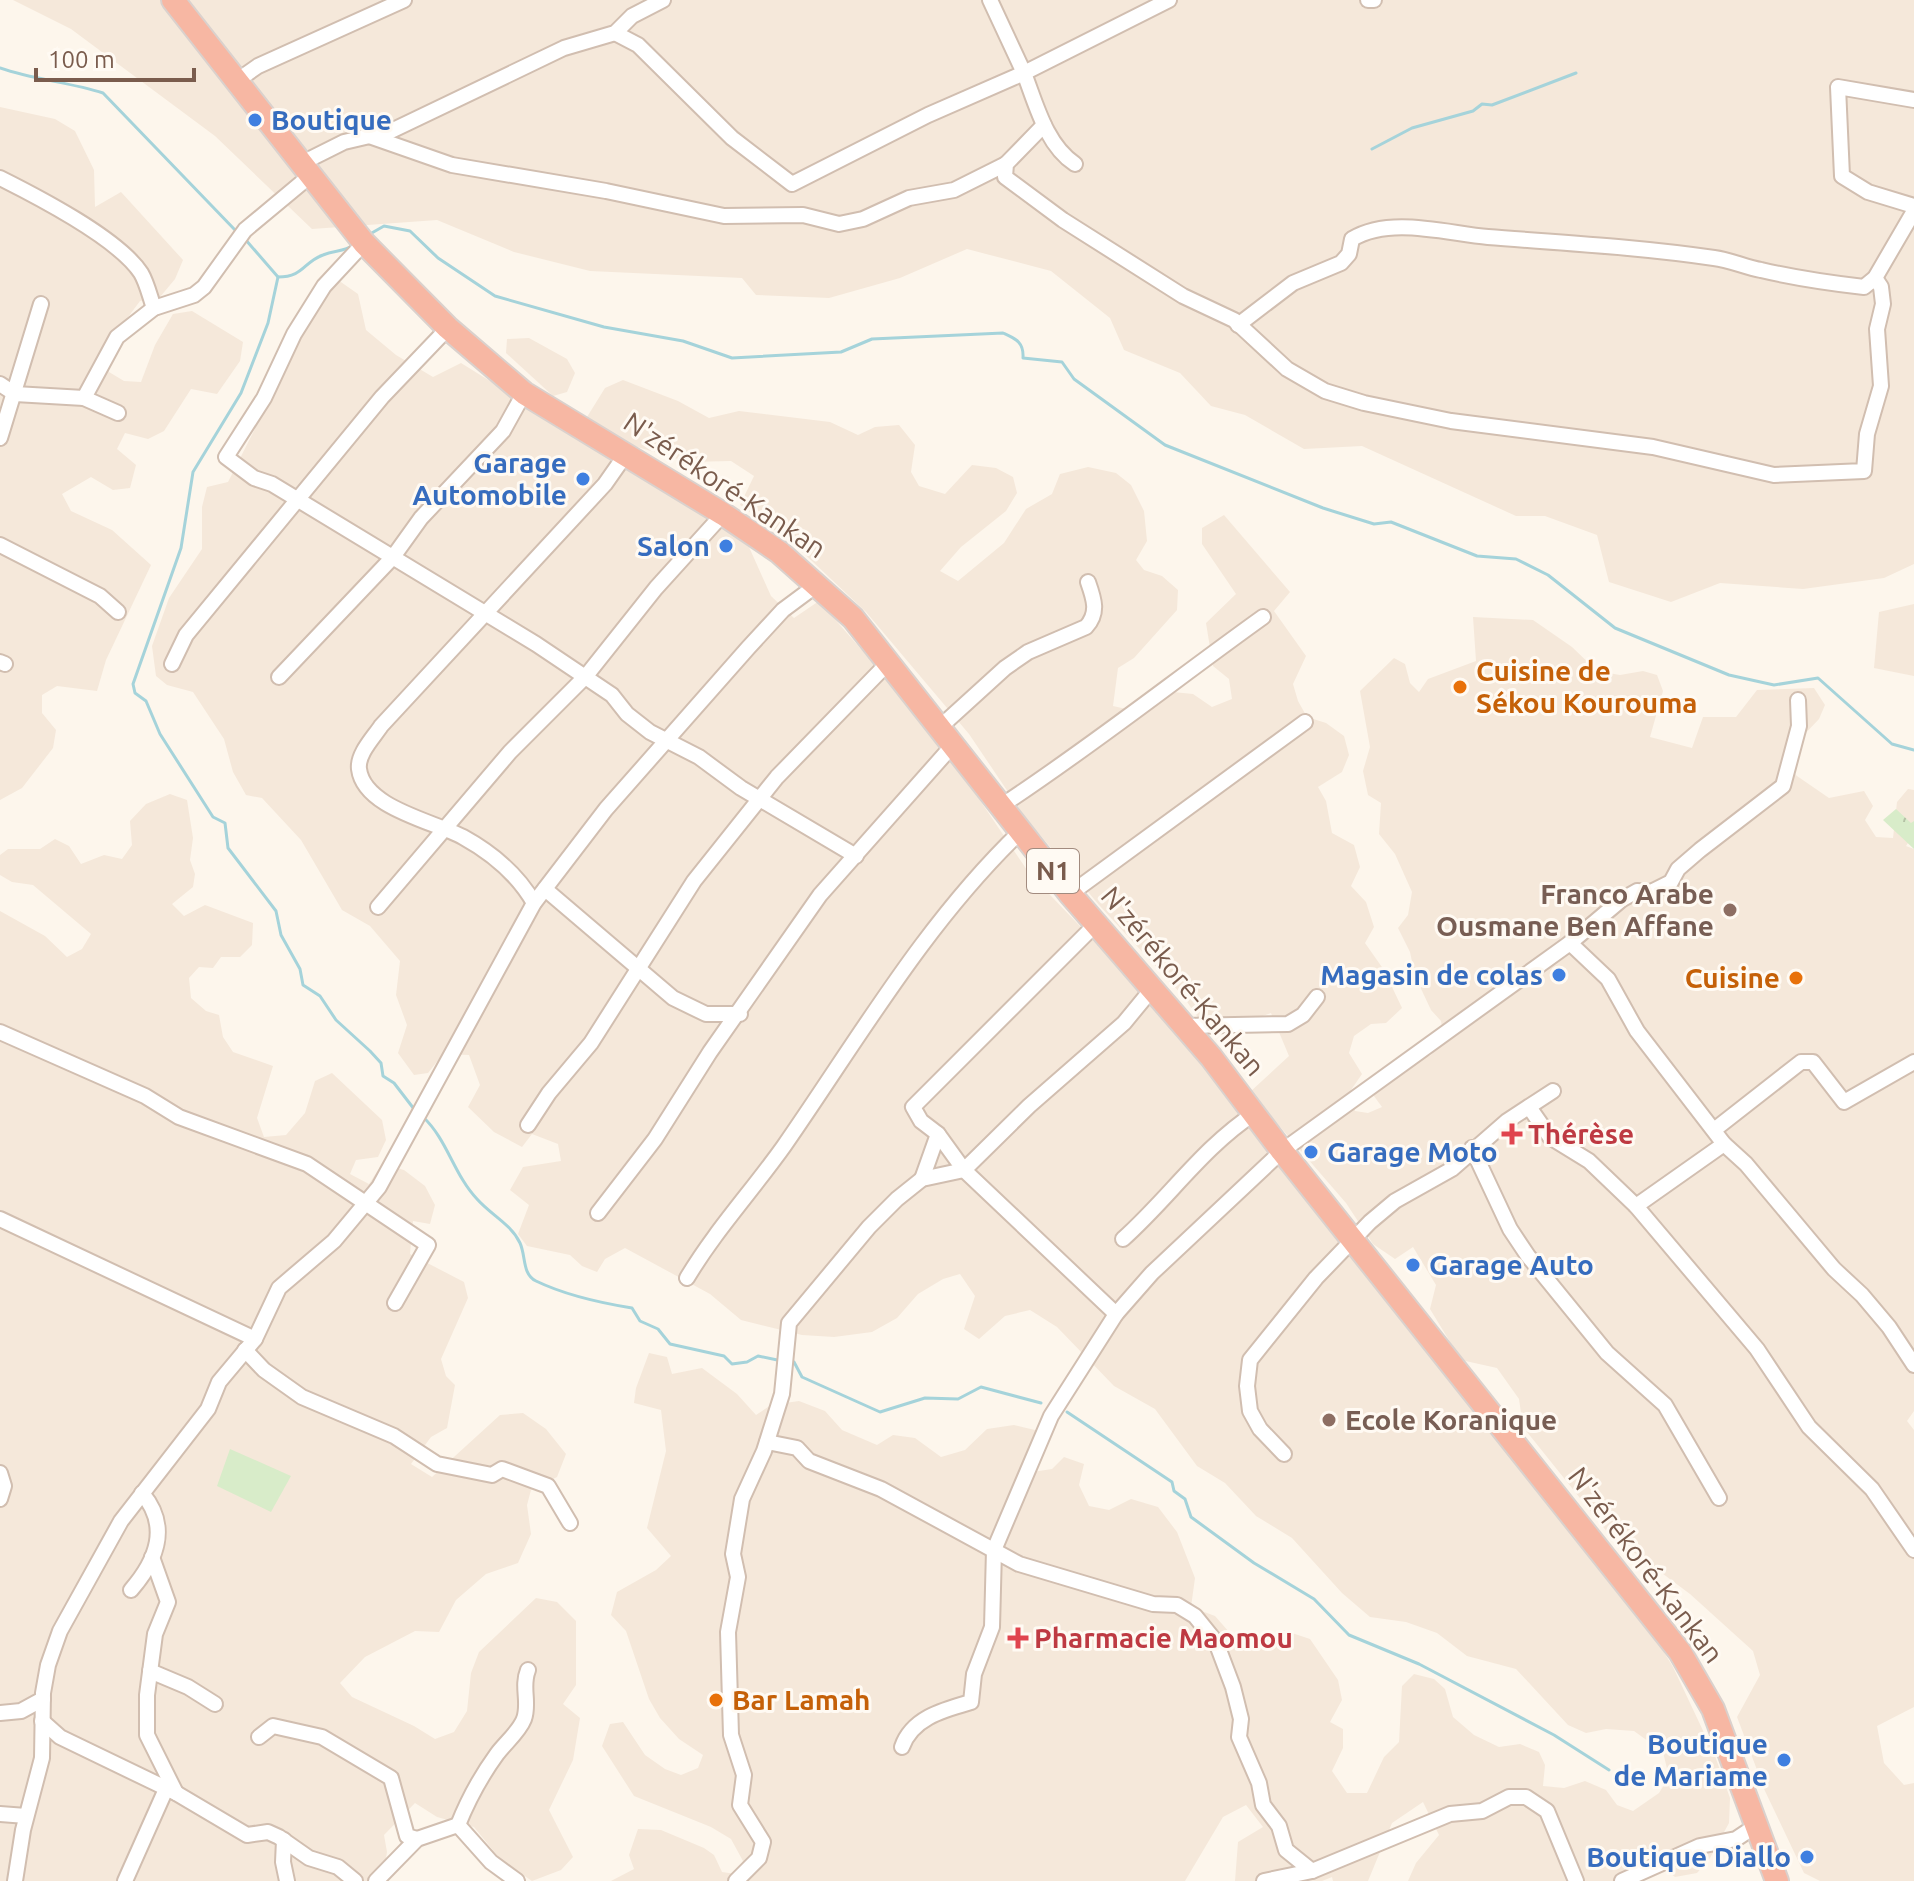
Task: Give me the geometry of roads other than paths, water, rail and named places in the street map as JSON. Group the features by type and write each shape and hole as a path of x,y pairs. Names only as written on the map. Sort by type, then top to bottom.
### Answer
{"highway":[{"name":"N'zérékoré-Kankan","path":"173,0 364,243 448,328 524,393 723,514 818,584 853,618 1070,894 1255,1113 1680,1652 1713,1709 1777,1881"}],"street":[{"path":"238,80 258,66 404,0"},
{"path":"84,398 117,337 154,308 194,295 204,287 241,236 308,168 344,142 391,131 564,48 615,33 632,16 663,0"},
{"path":"990,0 1044,125 1063,156 1075,164"},
{"path":"615,33 638,45 732,138 792,184 1169,0"},
{"path":"1368,0 1374,0"},
{"path":"1238,325 1293,283 1341,263 1349,254 1352,239 1366,230 1385,231 1408,224 1443,233 1608,245 1718,258 1817,281 1864,287 1875,278 1914,209 1868,192 1842,176 1838,87 1914,100"},
{"path":"369,136 452,165 606,191 724,216 803,215 839,224 863,219 909,198 954,190 1006,164 1044,125"},
{"path":"1006,164 1005,177 1063,220 1183,296 1238,325 1287,369 1325,391 1364,403 1451,421 1653,447 1774,475 1864,471 1867,434 1881,386 1877,329 1883,304 1881,287 1875,278"},
{"path":"0,178 46,202 123,254 141,274 154,308"},
{"path":"364,243 324,286 294,334 264,398 226,457 586,676 612,695 627,714 665,741 699,757 760,800 856,856"},
{"path":"0,438 41,304"},
{"path":"172,664 186,635 382,397 448,328"},
{"path":"0,384 15,394 84,398 118,413"},
{"path":"279,677 393,557 421,518 503,431 524,393"},
{"path":"534,903 514,874 444,828 388,805 367,789 359,769 360,757 381,726 605,484 626,454"},
{"path":"378,907 510,752 586,676 656,588 723,514"},
{"path":"0,545 100,596 118,612"},
{"path":"598,1213 655,1139 710,1052 740,1014 820,895 856,856 946,737 1005,668 1028,652 1086,627 1093,620 1096,607 1088,582"},
{"path":"15,1881 26,1816 42,1758 43,1699 48,1665 60,1631 121,1521 208,1409 219,1382 250,1345 279,1288 308,1266 369,1202 445,1073 485,989 534,903 606,809 665,741 783,610 818,584"},
{"path":"1001,806 1055,771 1263,617"},
{"path":"528,1125 549,1093 591,1043 694,881 760,800 888,663"},
{"path":"902,1747 908,1731 936,1713 971,1702 974,1674 992,1627 994,1550 1051,1416 1116,1314 1152,1273 1282,1151 1570,943 1621,900 1671,882 1678,869 1700,850 1783,786 1799,726 1798,700"},
{"path":"1070,894 1280,744 1305,722"},
{"path":"687,1278 737,1205 782,1148 845,1052 931,932 971,880 1021,831"},
{"path":"545,889 673,998 706,1014 740,1014"},
{"path":"1096,924 913,1107 921,1121 938,1134 964,1170 1116,1314"},
{"path":"1570,943 1608,979 1637,1031 1724,1144 1746,1164 1834,1269 1862,1295 1889,1327 1914,1365"},
{"path":"922,1179 964,1170 1029,1106 1124,1023 1152,989"},
{"path":"1184,1026 1288,1024 1303,1015 1317,997"},
{"path":"0,1032 145,1096 179,1117 307,1164 369,1202 428,1245 395,1303"},
{"path":"1714,1130 1801,1062 1813,1062 1844,1102 1914,1062"},
{"path":"1284,1454 1260,1429 1250,1411 1247,1386 1250,1360 1353,1237 1395,1201 1452,1169 1472,1148 1553,1091"},
{"path":"1529,1107 1550,1137 1589,1161 1636,1206 1757,1349 1809,1427 1872,1489 1914,1550"},
{"path":"1123,1239 1152,1214 1187,1169 1230,1129 1255,1113"},
{"path":"736,1881 759,1858 763,1842 740,1805 744,1775 731,1735 728,1632 738,1577 733,1554 742,1499 767,1442 782,1394 789,1323 869,1227 922,1179 938,1134"},
{"path":"1636,1206 1724,1144"},
{"path":"1472,1148 1505,1219 1528,1256 1607,1353 1665,1405 1719,1498"},
{"path":"0,1219 250,1345 264,1370 302,1397 394,1436 437,1464 492,1475 502,1469 548,1486 570,1523"},
{"path":"767,1442 797,1448 809,1461 881,1489 994,1550 1043,1572 1153,1604 1177,1605 1195,1616 1216,1642 1233,1687 1241,1719 1239,1737 1259,1783 1263,1805 1279,1826 1286,1850 1312,1871"},
{"path":"0,1473 4,1486 0,1499"},
{"path":"131,1590 148,1571 159,1532 157,1510 142,1493"},
{"path":"152,1557 168,1602 155,1634 147,1735 171,1791"},
{"path":"376,1881 417,1839 458,1825 480,1781 524,1721 527,1702 523,1682 528,1670"},
{"path":"150,1671 188,1687 215,1704"},
{"path":"0,1713 21,1711 43,1699"},
{"path":"42,1721 60,1737 171,1791 247,1835 268,1832 309,1858 338,1867 355,1881"},
{"path":"259,1737 273,1726 322,1737 370,1763 391,1778 407,1836 417,1839"},
{"path":"125,1881 171,1791"},
{"path":"1264,1881 1312,1871 1450,1814 1482,1811 1509,1797 1526,1797 1547,1811 1576,1881"},
{"path":"0,1814 26,1816"},
{"path":"458,1825 491,1862 517,1881"},
{"path":"1622,1881 1700,1846 1736,1839 1757,1825"},
{"path":"284,1840 283,1862 287,1881"}],"waterway":[{"path":"0,68 103,93 236,231"},
{"path":"1372,149 1412,128 1473,111 1482,104 1492,105 1576,73"},
{"path":"370,234 384,226 410,231 438,258 495,296 604,327 683,341 732,358 841,352 872,339 1003,333 1018,342 1023,358 1062,362 1074,379 1165,445 1323,508 1374,524 1391,522 1477,556 1516,559 1548,575 1615,628 1729,675 1774,685 1818,678 1892,744 1914,750"},
{"path":"245,239 278,277 293,275 316,258 354,245"},
{"path":"278,277 268,323 241,393 193,472 181,548 133,684 135,693 146,701 160,734 213,817 225,823 228,848 276,911 281,935 300,969 303,985 320,996 336,1020 381,1063 383,1076 394,1083 414,1109"},
{"path":"423,1117 438,1136 469,1189 516,1236 528,1274 536,1281 583,1298 632,1308 640,1321 658,1329 670,1344 724,1356 732,1364 747,1362 758,1356 782,1361"},
{"path":"789,1361 794,1362 802,1377 880,1412 925,1398 958,1399 981,1387 1041,1403"},
{"path":"1067,1412 1172,1482 1174,1491 1185,1499 1191,1517 1254,1563 1314,1599 1349,1635 1419,1664 1554,1735 1609,1770"}],"place":[{"name":"Boutique","path":"255,120"},
{"name":"Garage Automobile","path":"583,479"},
{"name":"Salon","path":"726,546"},
{"name":"Cuisine de Sékou Kourouma","path":"1460,687"},
{"name":"Franco Arabe Ousmane Ben Affane","path":"1730,910"},
{"name":"Magasin de colas","path":"1559,975"},
{"name":"Cuisine","path":"1796,978"},
{"name":"Thérèse","path":"1512,1134"},
{"name":"Garage Moto","path":"1311,1152"},
{"name":"Garage Auto","path":"1413,1265"},
{"name":"Ecole Koranique","path":"1329,1420"},
{"name":"Pharmacie Maomou","path":"1018,1638"},
{"name":"Bar Lamah","path":"716,1700"},
{"name":"Boutique de Mariame","path":"1784,1760"},
{"name":"Boutique Diallo","path":"1807,1857"}]}
